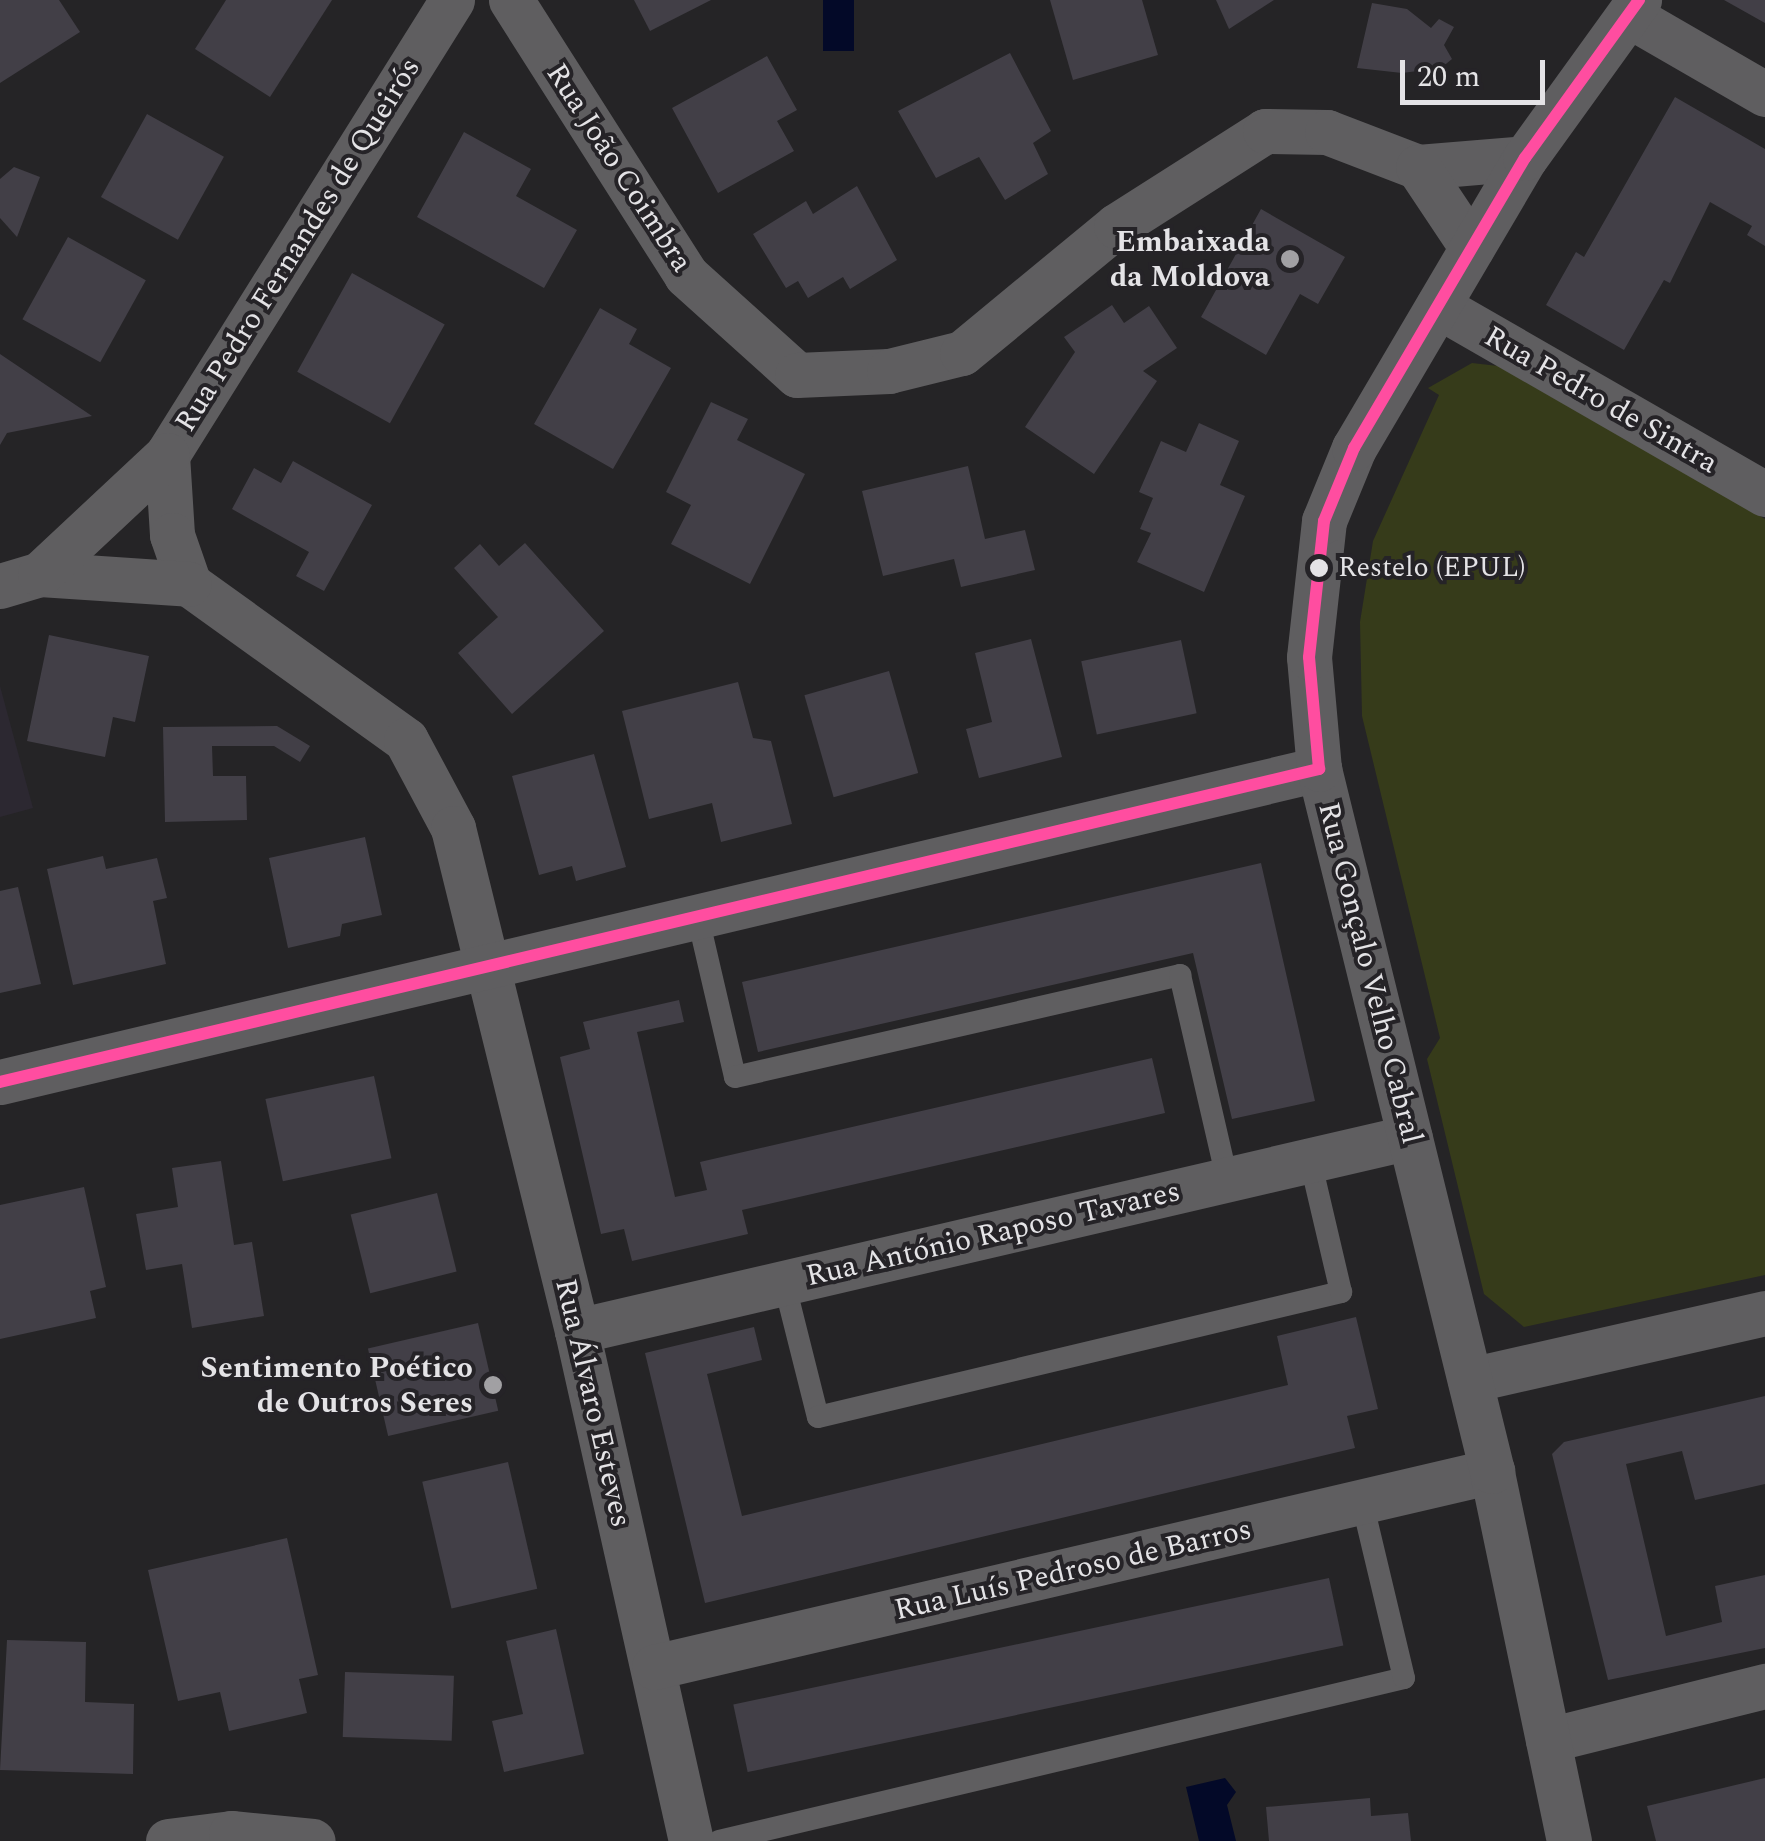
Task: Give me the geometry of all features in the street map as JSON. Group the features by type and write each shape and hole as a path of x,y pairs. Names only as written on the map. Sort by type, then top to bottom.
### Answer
{"street":[{"name":"Rua Pedro Fernandes de Queirós","path":"189,584 172,535 167,455 452,0"},
{"name":"Rua João Coimbra","path":"511,0 686,275 797,375 889,370 962,352 1116,226 1264,131 1328,132 1418,168 1525,158"},
{"path":"1634,8 1765,94"},
{"name":"Rua Gonçalo Velho Cabral","path":"1569,1841 1492,1471 1319,769 1308,657 1324,521 1354,448 1525,158 1634,8"},
{"path":"1418,168 1472,248"},
{"name":"Rua Pedro de Sintra","path":"1438,306 1765,494"},
{"path":"20,580 167,455"},
{"path":"20,580 189,584 406,740 453,828 488,967"},
{"path":"0,1082 1319,769"},
{"name":"Rua Álvaro Esteves","path":"488,967 577,1330 690,1841"},
{"name":"Rua António Raposo Tavares","path":"577,1330 1410,1137"},
{"path":"1470,1380 1765,1313"},
{"name":"Rua Luís Pedroso de Barros","path":"654,1668 1492,1471"},
{"path":"1548,1740 1765,1686"},
{"path":"168,1841 231,1833 312,1841"}],"lane":[{"path":"698,918 735,1077 1180,974 1228,1180"},
{"path":"784,1282 818,1418 1341,1292 1310,1160"},
{"path":"719,1841 1404,1678 1362,1502"}],"shaded area":[{"path":"0,686 33,808 0,817"}],"green space":[{"path":"1472,363 1498,366 1765,519 1765,1275 1524,1327 1484,1294 1427,1059 1440,1038 1362,716 1360,622 1373,541 1439,395 1428,388"}],"water":[{"path":"823,0 854,0 854,51 823,51"},
{"path":"1225,1778 1236,1792 1227,1805 1236,1841 1199,1841 1186,1787"}],"building":[{"path":"0,0 59,0 80,32 0,83"},
{"path":"226,0 332,0 270,97 195,49"},
{"path":"634,0 711,0 650,31"},
{"path":"1050,0 1142,0 1158,55 1073,80"},
{"path":"1216,0 1274,0 1229,29"},
{"path":"1724,0 1765,0 1765,23"},
{"path":"1372,3 1407,9 1431,28 1439,19 1454,27 1444,45 1452,59 1441,68 1402,73 1357,68"},
{"path":"1010,53 1051,131 1033,143 1048,174 1005,200 979,157 936,178 898,111"},
{"path":"767,56 797,110 777,121 794,151 718,193 672,108"},
{"path":"1675,97 1765,149 1765,246 1747,235 1752,226 1710,202 1670,283 1664,280 1624,350 1546,305 1576,252 1584,257"},
{"path":"147,114 224,157 178,240 101,197"},
{"path":"464,132 531,169 516,196 577,230 544,288 417,217"},
{"path":"14,167 40,177 17,237 0,218 0,179"},
{"path":"857,186 897,260 850,289 843,277 808,298 798,281 786,288 753,234 806,201 813,214"},
{"path":"1261,209 1345,257 1318,304 1300,294 1266,355 1201,317"},
{"path":"68,237 146,280 100,362 22,319"},
{"path":"352,273 445,324 390,423 297,372"},
{"path":"1112,305 1124,323 1149,306 1177,348 1143,371 1157,381 1094,474 1025,427 1075,352 1064,337"},
{"path":"600,308 637,329 629,344 671,368 613,469 534,424"},
{"path":"0,354 92,416 7,433 0,445"},
{"path":"711,402 748,419 737,440 805,474 750,584 671,544 691,505 666,492"},
{"path":"1199,423 1239,441 1220,485 1245,496 1204,592 1137,562 1151,533 1140,529 1153,498 1139,492 1161,441 1186,452"},
{"path":"293,461 372,505 324,591 296,576 309,552 232,509 254,468 281,483"},
{"path":"968,466 985,539 1025,530 1035,570 961,587 954,559 883,576 862,491"},
{"path":"525,543 604,631 512,714 458,653 498,617 454,568 480,544 499,566"},
{"path":"49,635 149,656 135,722 113,717 105,757 27,741"},
{"path":"1031,639 1062,757 979,778 966,729 992,722 975,653"},
{"path":"1181,640 1197,713 1097,735 1081,661"},
{"path":"889,671 918,773 834,797 804,695"},
{"path":"738,682 753,738 771,741 792,824 721,842 712,803 649,819 622,711"},
{"path":"277,726 310,746 300,762 274,746 212,746 213,776 246,776 247,820 165,822 163,727"},
{"path":"594,754 626,867 576,881 572,866 539,875 512,776"},
{"path":"365,837 382,915 342,924 340,936 288,948 269,858"},
{"path":"103,856 106,869 157,858 167,898 153,901 166,964 73,985 47,869"},
{"path":"1261,863 1315,1101 1232,1119 1193,953 758,1052 742,982"},
{"path":"18,887 41,984 0,993 0,891"},
{"path":"679,1000 684,1022 637,1032 675,1197 707,1190 700,1162 1152,1058 1165,1113 742,1210 748,1234 632,1261 624,1229 601,1234 560,1057 590,1049 583,1022"},
{"path":"374,1076 391,1158 283,1181 265,1099"},
{"path":"221,1161 234,1245 252,1242 264,1316 192,1328 182,1264 146,1270 136,1214 178,1207 172,1168"},
{"path":"84,1187 106,1287 90,1291 96,1318 0,1339 0,1205"},
{"path":"437,1193 457,1272 370,1293 351,1215"},
{"path":"1356,1317 1378,1409 1347,1416 1355,1448 705,1603 645,1353 754,1327 762,1360 707,1374 742,1516 1288,1385 1277,1336"},
{"path":"478,1323 498,1411 388,1436 368,1348"},
{"path":"1765,1396 1765,1484 1695,1500 1682,1451 1626,1464 1666,1636 1722,1622 1715,1586 1765,1575 1765,1648 1608,1680 1552,1454 1564,1442"},
{"path":"508,1462 537,1589 451,1608 422,1482"},
{"path":"287,1538 318,1675 299,1679 307,1713 229,1731 220,1692 178,1701 148,1570"},
{"path":"1329,1578 1343,1645 748,1772 733,1705"},
{"path":"556,1629 584,1754 504,1772 492,1721 523,1714 506,1641"},
{"path":"7,1640 86,1642 85,1702 134,1704 133,1774 0,1770"},
{"path":"345,1672 454,1676 452,1741 343,1737"},
{"path":"1765,1778 1765,1841 1656,1841 1647,1806"},
{"path":"1370,1798 1371,1816 1408,1813 1411,1841 1269,1841 1266,1807"}],"transit line":[{"path":"1319,769 1309,657 1324,521 1354,448 1525,158 1639,0"},
{"path":"0,1082 1319,769"}],"place":[{"name":"Embaixada da Moldova","path":"1290,259"},
{"name":"Restelo (EPUL)","path":"1319,568"},
{"name":"Sentimento Poético de Outros Seres","path":"493,1385"}]}
